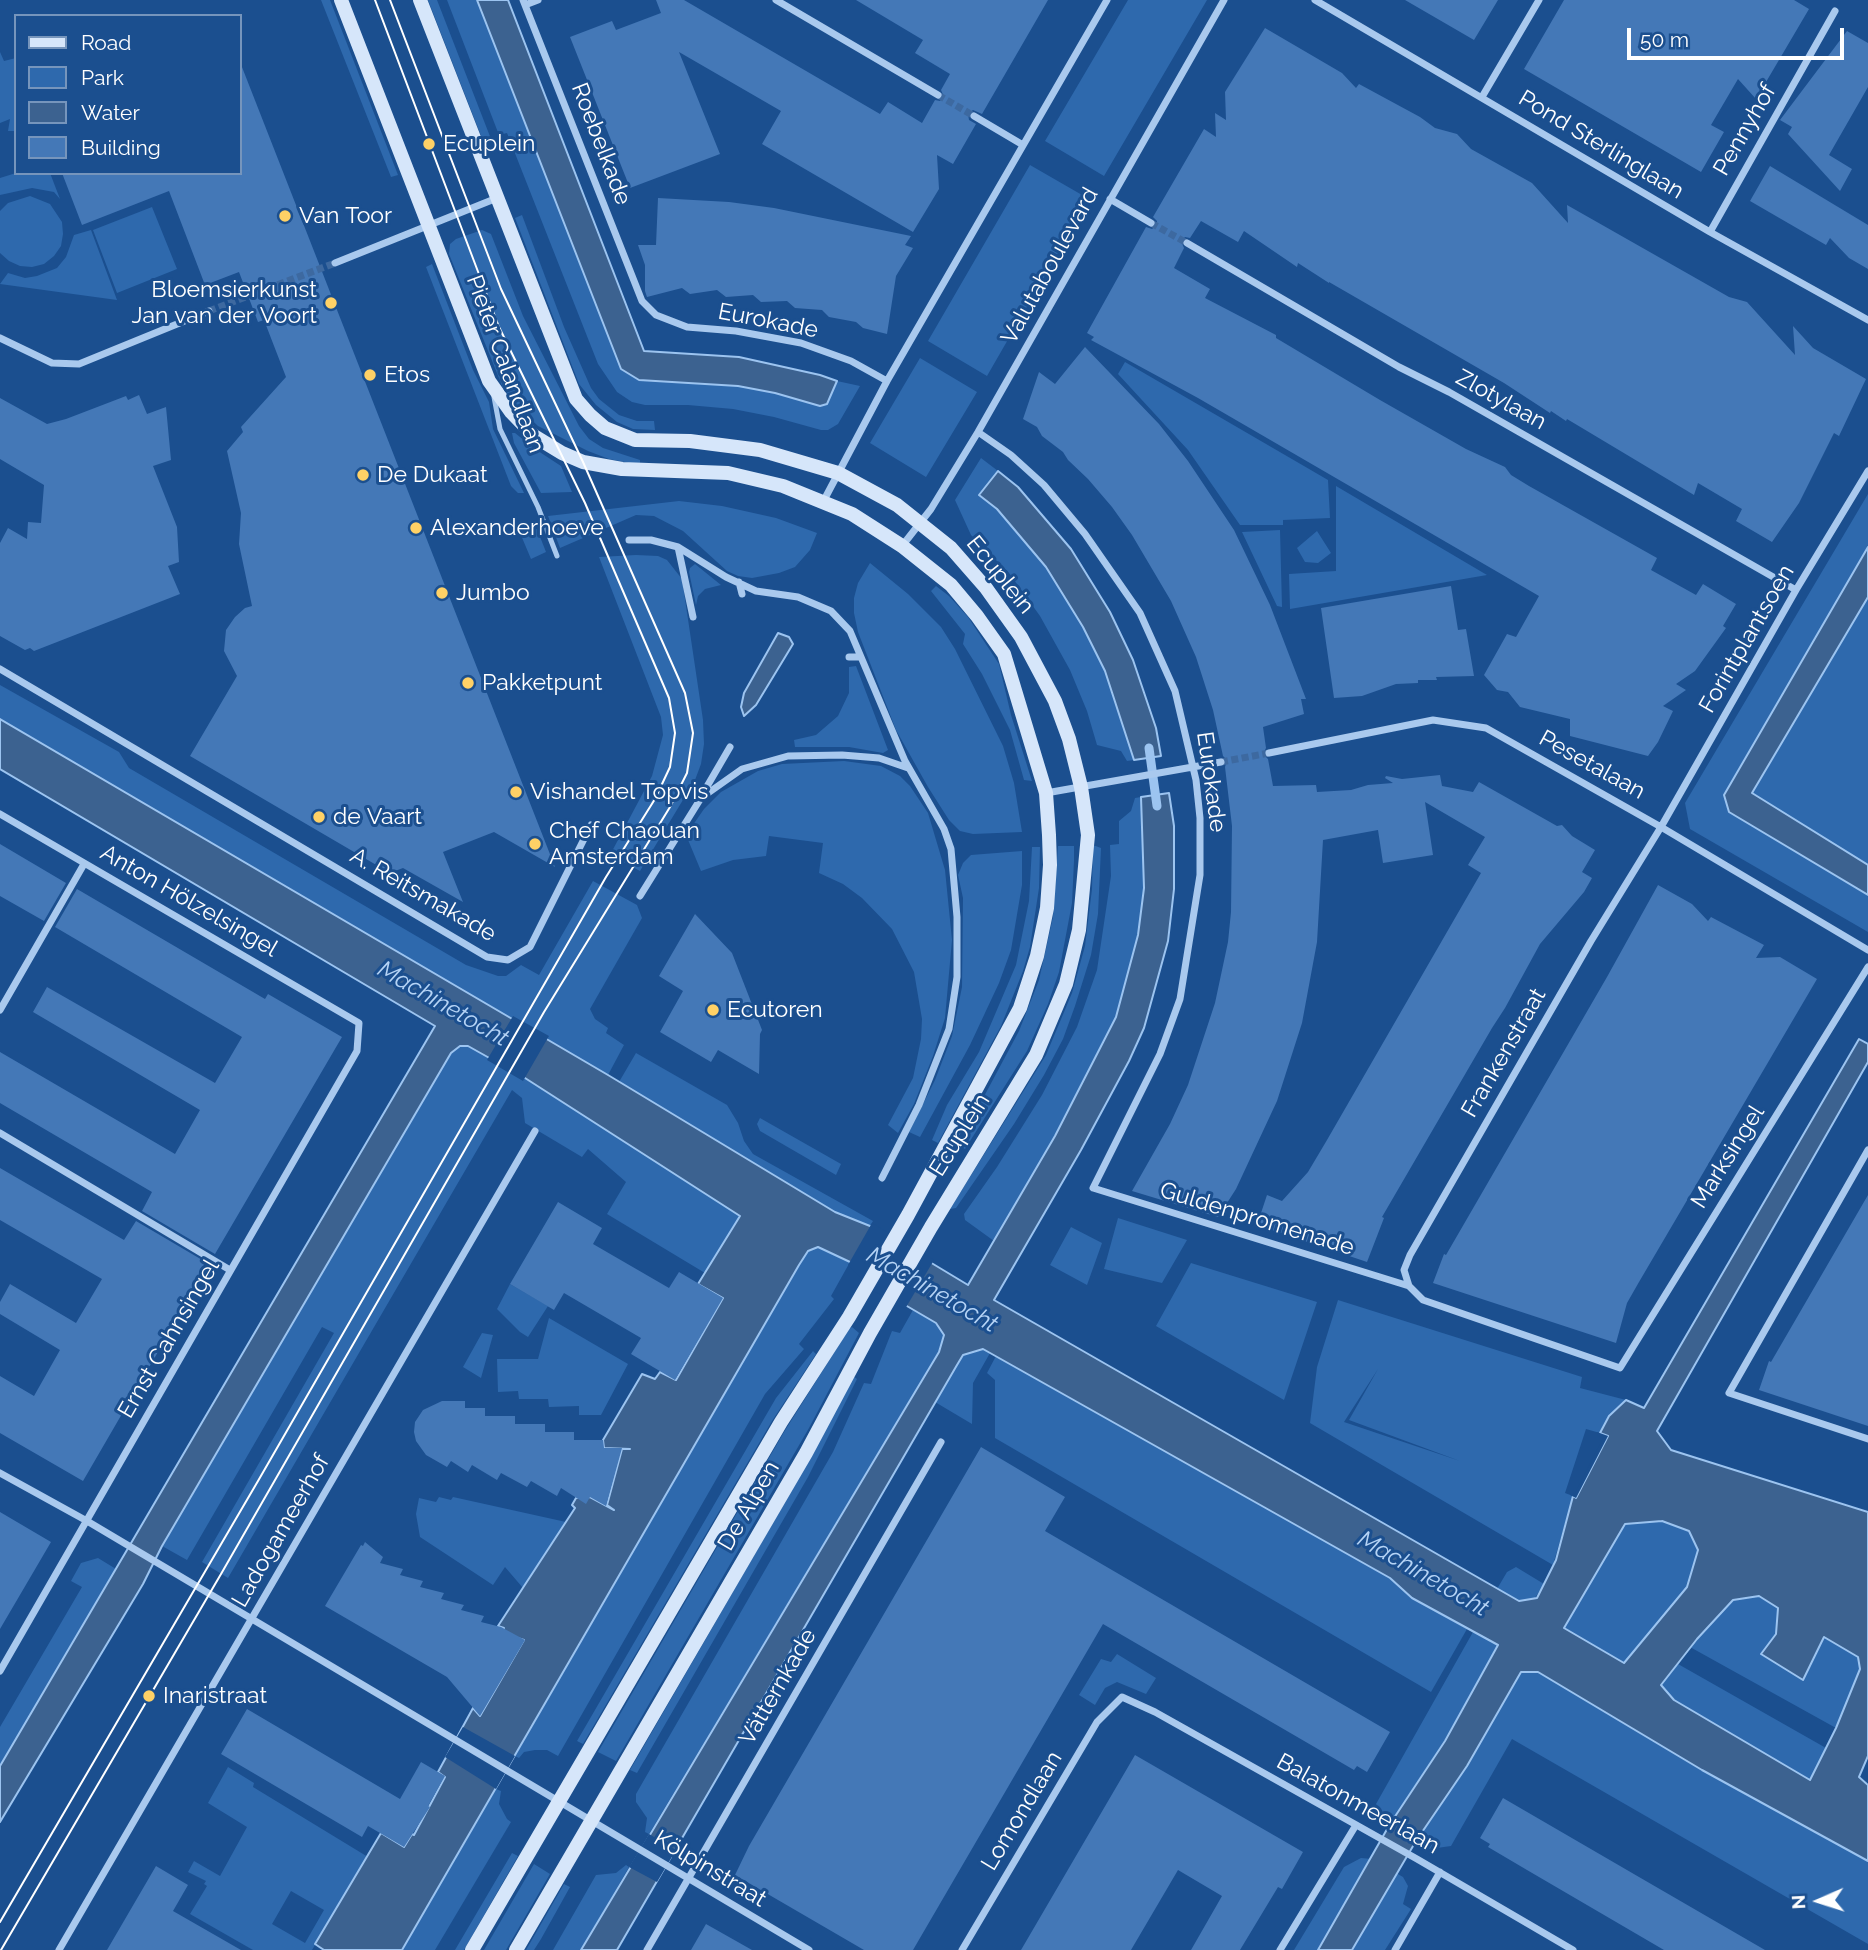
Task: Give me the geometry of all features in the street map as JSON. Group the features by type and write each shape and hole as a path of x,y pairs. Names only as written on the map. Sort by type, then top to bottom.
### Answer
{"main road":[{"name":"Pieter Calandlaan","path":"341,0 489,381"},
{"path":"420,0 498,198"},
{"name":"Ecuplein","path":"498,198 576,399 590,415 605,428 635,440 690,441 760,450 838,473 878,493 920,523 960,558 986,588 1021,637 1055,701 1069,739 1081,787 1087,835 1079,930 1066,984 1036,1055 940,1211"},
{"name":"Ecuplein","path":"489,381 511,412 534,436 583,462 622,469 728,473 783,486 852,514 902,546 951,584 1004,654 1046,793 1050,859 1046,908 1037,956 1020,1008 917,1198"},
{"name":"De Alpen","path":"472,1950 781,1422 849,1317 917,1198"},
{"name":"De Alpen","path":"516,1950 806,1453 870,1333 940,1211"}],"street":[{"path":"524,2 538,0"},
{"path":"776,0 938,95"},
{"path":"823,502 887,381 1107,0"},
{"name":"Valutaboulevard","path":"902,546 920,523 978,432 1224,0"},
{"name":"Pond Sterlinglaan","path":"1315,0 1710,232 1868,320"},
{"path":"1482,97 1539,0"},
{"name":"Roebelkade","path":"524,2 642,301"},
{"name":"Pennyhof","path":"1710,232 1835,11"},
{"path":"974,116 1023,145"},
{"path":"335,263 498,198"},
{"path":"1110,199 1151,223"},
{"name":"Zlotylaan","path":"1187,243 1399,367 1449,392 1796,590"},
{"name":"Eurokade","path":"642,301 656,315 687,327 736,331 801,343 852,361 887,381"},
{"path":"0,338 52,363 79,365 209,311"},
{"name":"Eurokade","path":"978,432 1011,455 1044,485 1085,534 1140,613 1175,691 1194,768 1200,818 1200,875 1180,999 1160,1054 1093,1188"},
{"name":"Forintplantsoen","path":"1661,827 1796,590 1868,471"},
{"name":"Ecuplein","path":"629,540 651,540 678,547 757,591 798,597 831,611 850,631 909,768 944,829 951,849 957,917 957,977 949,1029 919,1105 882,1178"},
{"path":"678,547 693,617"},
{"path":"739,582 742,594"},
{"path":"849,657 860,657"},
{"name":"A. Reitsmakade","path":"0,669 487,957 508,960 530,947 591,825"},
{"name":"Pesetalaan","path":"1269,753 1433,720 1486,728 1661,827 1868,950"},
{"path":"640,896 730,747"},
{"path":"701,798 742,769 787,753 879,758 909,768"},
{"path":"1046,793 1221,762"},
{"name":"Anton Hölzelsingel","path":"0,814 359,1023"},
{"name":"Frankenstraat","path":"1409,1286 1404,1270 1410,1255 1591,941 1661,827"},
{"path":"0,1010 84,864"},
{"name":"Marksingel","path":"1409,1286 1423,1300 1620,1368 1868,967"},
{"name":"Ernst Cahnsingel","path":"0,1671 357,1051 359,1023"},
{"name":"Ladogameerhof","path":"59,1950 535,1131"},
{"path":"0,1133 230,1270"},
{"path":"1868,1150 1729,1394 1868,1439"},
{"name":"Guldenpromenade","path":"1093,1188 1409,1286"},
{"name":"Vätternkade","path":"647,1950 941,1441"},
{"path":"0,1473 128,1545 592,1820"},
{"name":"Balatonmeerlaan","path":"1122,1697 1155,1712 1417,1858 1573,1950"},
{"name":"Lomondlaan","path":"962,1950 1097,1721 1122,1697"},
{"name":"Kölpinstraat","path":"592,1820 810,1950"},
{"path":"1280,1950 1356,1825"},
{"path":"1395,1950 1440,1872"}],"lane":[{"name":"Pieter Calandlaan","path":"489,381 500,429 538,507 557,556"}],"green space":[{"path":"321,0 330,0 398,175 391,177"},
{"path":"428,0 437,0 491,139 485,146"},
{"path":"447,0 477,0 621,369 639,380 738,386 829,401 837,381 860,386 838,424 828,430 821,430 733,409 645,405 632,402 617,392 598,364 507,133 499,135"},
{"path":"1128,0 1207,0 1104,176 1045,141"},
{"path":"0,52 4,61 14,58 14,131 8,131 10,119 0,123"},
{"path":"1030,165 1089,199 987,376 928,341"},
{"path":"14,174 51,175 60,199 54,192 32,188 0,195 0,178"},
{"path":"30,196 50,204 62,222 63,234 61,246 54,256 44,264 32,267 20,266 0,253 0,211 8,203"},
{"path":"152,207 177,269 117,293 93,230"},
{"path":"522,215 564,327 591,388 599,399 619,415 637,421 654,421 655,430 633,429 617,422 596,405 579,384 515,218"},
{"path":"91,230 117,300 0,284 8,273 25,278 57,268 66,257 74,235"},
{"path":"482,230 491,234 523,316 579,426 589,439 603,448 640,460 640,465 609,459 588,451 538,426 503,388 449,254 450,244 456,239"},
{"path":"432,264 473,370 489,402 493,429 524,493 518,493 511,486 426,267"},
{"path":"920,358 977,392 926,477 870,443"},
{"path":"1125,362 1328,480 1330,518 1283,520 1283,525 1240,525 1188,450 1118,374"},
{"path":"512,433 561,466 572,492 541,493 514,443"},
{"path":"981,458 998,471 979,495 997,509 1046,567 1083,627 1105,671 1134,760 1127,761 1121,751 1097,745 1087,711 1070,670 1040,616 1009,573 971,535 955,500"},
{"path":"1336,486 1487,575 1290,609 1289,574 1336,571"},
{"path":"1868,494 1868,932 1690,829 1685,803"},
{"path":"679,501 722,506 776,518 817,533 810,550 795,567 752,578 727,571 683,531 654,516 636,515 560,548 548,516"},
{"path":"515,521 526,528 537,529 546,552 531,559"},
{"path":"1280,530 1282,607 1277,606 1242,532"},
{"path":"1317,531 1331,553 1318,563 1305,562 1297,548"},
{"path":"658,556 667,560 682,579 703,720 704,744 695,780 640,871 610,855 652,776 663,735 661,717 599,557"},
{"path":"870,563 908,594 941,627 955,649 1003,746 1014,783 1022,832 973,834 960,831 949,820 928,787 896,730 858,632 854,598 858,583"},
{"path":"695,564 721,585 705,589 698,596 696,605 689,572"},
{"path":"936,586 968,617 999,664 1011,715 1032,781 1024,780 1010,730 982,674 963,644 965,634 931,591"},
{"path":"856,666 888,750 883,753 849,747 795,747 794,740 816,735 838,716 849,693 849,667"},
{"path":"0,685 119,752 129,768 466,965 498,976 506,976 521,965 539,975 593,881 637,905 642,918 590,1009 595,1019 608,1028 606,1033 624,1045 608,1075 548,1040 525,1078 741,1216 705,1273 607,1214 626,1182 588,1149 582,1157 525,1123 522,1098 512,1090 228,1578 202,1562 334,1333 322,1327 187,1560 162,1546 451,1053 455,1048 467,1046 510,1019 0,719"},
{"path":"844,761 881,766 900,776 910,786 928,813 945,870 952,940 945,1018 914,1104 898,1133 888,1125 913,1078 922,1019 914,972 892,929 862,898 843,884 819,873 823,843 769,836 766,856 733,860 701,871 686,835 704,809 721,792 758,771 782,764"},
{"path":"1141,797 1144,888 1138,935 1116,1017 1055,1136 994,1241 965,1220 964,1214 1042,1095 1077,1027 1097,970 1111,876 1110,845 1119,844 1119,821 1131,811 1135,798"},
{"path":"1093,845 1101,848 1098,914 1091,955 1063,1039 1014,1124 956,1208 950,1209 1046,1055 1072,993 1085,946 1092,889"},
{"path":"1058,846 1074,846 1072,903 1059,972 1027,1051 965,1149 958,1145 1019,1031 1039,980 1053,917"},
{"path":"1032,847 1040,847 1039,888 1030,947 1023,971 1001,1026 938,1143 932,1140 947,1105 979,1052 1016,965 1029,901"},
{"path":"1022,851 1022,885 1011,950 970,1045 920,1137 909,1132 935,1080 952,1036 962,987 963,898 958,875 963,863 971,855"},
{"path":"636,1053 727,1105 753,1154 873,1221 870,1226 835,1212 619,1082"},
{"path":"760,1118 841,1164 836,1175 760,1131 757,1124"},
{"path":"1118,1218 1187,1240 1162,1283 1104,1269"},
{"path":"1071,1227 1102,1243 1087,1285 1050,1265"},
{"path":"818,1247 850,1262 831,1296 834,1299 799,1344 804,1349 765,1394 558,1756 547,1750 535,1750 524,1752 519,1758 515,1756 799,1265 808,1251"},
{"path":"1191,1263 1317,1302 1284,1400 1156,1326"},
{"path":"510,1284 548,1306 528,1337 497,1309"},
{"path":"1338,1300 1582,1377 1580,1388 1626,1400 1608,1417 1600,1433 1586,1429 1565,1493 1573,1496 1553,1565 1310,1423 1317,1367","holes":["1378,1369 1349,1420 1460,1461 1344,1422"]},
{"path":"913,1310 936,1323 944,1335 939,1352 649,1834 645,1832 647,1818 636,1802 636,1794 833,1452 864,1383 871,1384 892,1331 900,1333"},
{"path":"549,1318 628,1364 601,1415 579,1415 579,1406 549,1407 548,1399 519,1399 518,1391 498,1392 497,1359 538,1359"},
{"path":"852,1327 859,1333 809,1428 616,1761 598,1752 784,1432"},
{"path":"482,1333 493,1335 481,1378 463,1367"},
{"path":"983,1349 990,1353 973,1383 972,1424 935,1402 963,1355"},
{"path":"813,1351 816,1354 772,1421 583,1744 577,1741 776,1398"},
{"path":"996,1356 1390,1578 1412,1598 1467,1629 1431,1692 995,1438 995,1380 987,1373"},
{"path":"853,1376 857,1379 808,1477 637,1773 630,1770 804,1469"},
{"path":"439,1497 451,1500 453,1497 566,1522 523,1588 505,1567 493,1585 420,1537 416,1514 419,1498 436,1502"},
{"path":"1662,1521 1689,1531 1698,1550 1687,1587 1624,1664 1564,1628 1625,1524"},
{"path":"98,1558 116,1569 0,1766 0,1727 82,1587 71,1581 81,1563"},
{"path":"1516,1567 1544,1584 1535,1598 1518,1601 1497,1589 1507,1572"},
{"path":"1759,1596 1778,1608 1776,1634 1761,1654 1823,1637 1858,1657 1860,1669 1836,1728 1690,1647 1733,1600"},
{"path":"1473,1632 1498,1645 1444,1741 1390,1824 1376,1804"},
{"path":"1117,1654 1156,1678 1146,1694 1117,1682 1105,1688 1095,1705 1079,1695 1101,1659 1111,1662"},
{"path":"1678,1664 1826,1748 1810,1780 1674,1700 1661,1685"},
{"path":"1521,1672 1538,1672 1659,1744 1868,1861 1868,1944 1512,1739 1451,1846 1430,1849 1416,1841 1467,1766"},
{"path":"228,1767 254,1783 253,1787 368,1857 312,1950 253,1950 190,1914 207,1886 204,1884 206,1881 188,1872 194,1861 220,1876 247,1827 208,1803","holes":["291,1891 324,1910 305,1943 272,1924"]},
{"path":"496,1789 501,1791 499,1804 511,1822 435,1950 402,1950"},
{"path":"512,1853 518,1856 464,1950 455,1950"},
{"path":"1361,1858 1372,1859 1403,1877 1408,1886 1403,1904 1411,1909 1385,1950 1294,1950 1344,1867"},
{"path":"534,1864 550,1874 506,1950 484,1950"},
{"path":"626,1865 629,1867 581,1950 553,1950 596,1875 616,1873"},
{"path":"564,1884 570,1887 541,1939 534,1950 526,1950"}],"water":[{"path":"477,0 508,0 644,351 739,357 820,375 837,381 827,404 820,406 738,386 639,380 621,369"},
{"path":"998,471 1018,487 1071,549 1110,612 1133,660 1156,728 1161,756 1134,760 1105,671 1083,627 1046,567 997,509 979,495"},
{"path":"1868,547 1868,597 1752,793 1868,865 1868,895 1729,812 1724,795"},
{"path":"778,633 789,637 793,644 756,705 744,716 741,707 744,693"},
{"name":"Machinetocht","path":"0,719 608,1075 835,1212 870,1226 968,1285 1055,1136 1116,1017 1138,935 1144,888 1141,797 1169,793 1174,826 1174,889 1168,941 1144,1028 1081,1150 994,1300 1519,1601 1537,1598 1556,1560 1573,1496 1576,1498 1608,1436 1600,1433 1609,1416 1626,1400 1644,1408 1859,1039 1868,1044 1868,1062 1657,1431 1671,1450 1868,1512 1868,1756 1859,1777 1868,1785 1868,1861 1702,1770 1538,1672 1521,1672 1467,1766 1416,1841 1352,1950 1318,1950 1390,1824 1445,1741 1498,1645 1412,1598 1390,1578 983,1349 963,1355 617,1950 581,1950 939,1352 944,1335 936,1323 876,1288 850,1262 818,1247 808,1251 799,1265 402,1950 324,1950 315,1944 381,1833 404,1847 412,1834 414,1835 445,1777 438,1772 473,1708 480,1716 524,1640 501,1633 504,1628 498,1626 575,1508 572,1505 576,1498 590,1497 614,1510 607,1505 622,1449 630,1449 604,1448 603,1440 642,1374 655,1379 660,1372 676,1380 723,1298 698,1284 740,1216 525,1078 468,1046 460,1046 451,1053 162,1546 143,1584 0,1822 0,1766 435,1026 0,769","holes":["1662,1521 1689,1531 1698,1550 1687,1587 1624,1663 1564,1628 1625,1524","1759,1596 1778,1608 1776,1634 1761,1654 1803,1680 1824,1637 1858,1657 1860,1669 1836,1728 1810,1780 1674,1700 1661,1685 1697,1639 1733,1600"]}],"pier":[{"path":"513,1016 549,1036 523,1081 487,1060"},
{"path":"872,1223 934,1260 905,1309 874,1291 848,1265"},
{"path":"1597,1432 1608,1436 1576,1498 1570,1495 1575,1493 1603,1438 1598,1436"},
{"path":"463,1727 515,1756 496,1789 445,1757"},
{"path":"649,1834 676,1850 657,1882 629,1867"}],"building":[{"path":"656,0 684,0 880,114 888,102 922,123 935,100 940,101 944,97 941,90 950,74 915,53 923,40 856,0 1048,0 982,114 973,110 968,114 969,120 976,124 953,164 937,155 939,189 913,232 762,144 781,111 679,52 720,154 630,188 570,37 612,21 616,30 661,13"},
{"path":"1405,0 1498,0 1474,40"},
{"path":"1564,0 1794,0 1809,9 1756,99 1738,79 1711,125 1724,132 1701,172 1524,69"},
{"path":"1265,28 1342,73 1356,88 1359,84 1435,128 1457,134 1471,149 1532,183 1568,223 1567,205 1729,297 1747,302 1795,355 1793,326 1813,348 1866,379 1839,436 1834,433 1799,503 1772,542 1736,521 1742,509 1698,483 1694,495 1298,263 1297,267 1244,231 1238,242 1201,221 1190,238 1185,237 1181,241 1184,248 1174,268 1210,289 1205,298 1276,335 1276,338 1380,400 1466,449 1505,467 1511,475 1529,486 1657,558 1651,570 1696,595 1703,584 1736,604 1723,626 1726,628 1695,671 1676,684 1686,690 1663,706 1673,711 1648,756 1570,736 1570,719 1520,707 1508,692 1497,690 1484,675 1507,634 1516,637 1539,596 1198,398 1091,340 1094,337 1087,333 1146,227 1152,229 1157,225 1153,217 1204,129 1216,137 1215,113 1226,120 1225,92"},
{"path":"1847,31 1868,43 1868,87 1829,155 1852,169 1840,191 1788,134 1792,127 1780,120"},
{"name":"De Dukaat","path":"242,67 555,867 494,832 443,852 463,902 403,868 390,873 190,756 237,676 224,651 226,630 235,617 245,608 252,606 239,544 241,513 227,451 243,432 241,427 286,377 264,320 258,322 239,272 205,285 169,191 82,225 63,175 242,175"},
{"path":"1770,166 1868,225 1868,269 1849,258 1830,238 1826,245 1750,201"},
{"path":"658,198 729,202 774,208 911,236 905,245 913,248 896,276 887,334 863,328 856,322 829,317 822,310 795,308 787,301 761,302 753,295 726,297 717,290 690,294 682,288 647,297 645,265 638,245 656,245"},
{"path":"1085,347 1159,424 1188,461 1234,530 1270,605 1306,699 1301,699 1304,714 1263,727 1266,748 1263,754 1268,759 1273,786 1316,785 1317,792 1351,790 1368,785 1393,783 1385,778 1386,776 1402,779 1440,775 1442,786 1473,792 1479,782 1557,826 1562,825 1572,836 1595,850 1582,872 1592,878 1584,892 1540,944 1382,1217 1384,1218 1367,1262 1257,1225 1267,1195 1282,1201 1308,1172 1327,1140 1481,873 1468,865 1485,837 1425,802 1433,855 1383,863 1378,830 1323,840 1317,942 1302,1023 1277,1101 1236,1189 1218,1217 1132,1191 1170,1124 1188,1085 1215,1003 1228,942 1231,912 1232,826 1225,767 1227,760 1223,756 1213,710 1196,657 1171,601 1112,507 1063,452 1042,436 1037,427 1023,419 1039,372 1055,384"},
{"path":"139,395 147,414 166,407 171,460 153,466 177,527 179,562 168,566 180,594 34,651 30,648 25,650 0,636 0,543 8,528 27,539 28,522 41,523 44,485 0,459 0,398 47,424 126,396 128,400"},
{"path":"1451,586 1458,630 1466,629 1474,676 1436,677 1437,680 1396,684 1362,696 1334,698 1321,608"},
{"path":"0,844 66,883 44,921 0,896"},
{"path":"1658,885 1692,904 1708,921 1711,917 1764,945 1756,958 1780,957 1817,979 1627,1303 1616,1343 1433,1283 1444,1254 1446,1255"},
{"path":"77,889 265,999 268,994 342,1037 215,1254 142,1211 152,1192 0,1103 0,1052 175,1154 200,1110 33,1012 47,987 215,1083 242,1037 55,927"},
{"name":"Ecutoren","path":"695,914 732,953 762,1030 759,1074 718,1050 711,1062 660,1032 683,991 659,976"},
{"path":"0,1168 124,1240 136,1221 209,1264 83,1481 0,1433 0,1376 34,1396 60,1350 0,1314 0,1302 10,1284 76,1323 102,1279 0,1220"},
{"path":"1868,1195 1868,1426 1759,1390 1769,1361 1771,1362"},
{"path":"558,1202 602,1228 593,1244 669,1288 679,1272 723,1298 675,1380 631,1354 641,1338 564,1293 554,1310 510,1284"},
{"path":"442,1401 465,1401 465,1408 485,1408 485,1416 515,1416 515,1424 545,1424 545,1432 574,1432 574,1440 603,1440 604,1448 622,1448 606,1506 590,1497 586,1504 561,1488 557,1496 531,1481 527,1487 501,1473 497,1480 472,1465 468,1472 451,1461 447,1467 426,1455 416,1441 415,1422 423,1410"},
{"path":"981,1447 1065,1497 1045,1531 1390,1732 1367,1772 1357,1766 1354,1770 1103,1624 913,1950 864,1950 735,1875 749,1846"},
{"path":"0,1512 51,1542 0,1629"},
{"path":"365,1542 383,1557 380,1563 403,1569 400,1575 423,1581 420,1587 444,1593 441,1599 464,1605 461,1610 484,1616 481,1622 501,1627 525,1640 480,1716 447,1677 325,1606"},
{"path":"247,1709 400,1799 421,1762 445,1776 428,1806 430,1807 404,1847 368,1826 362,1837 221,1754"},
{"path":"1135,1755 1303,1852 1282,1889 1278,1887 1240,1950 1191,1950 1222,1896 1178,1870 1131,1950 1021,1950"},
{"path":"1503,1798 1765,1950 1664,1950 1488,1847 1490,1844 1480,1838"},
{"path":"156,1866 188,1885 173,1911 241,1950 107,1950"},
{"path":"706,1924 752,1950 691,1950"}],"waterway":[{"path":"1149,748 1157,806"}],"tunnel":[{"path":"938,95 974,116"},
{"path":"1151,223 1187,243"},
{"path":"209,311 335,263"},
{"path":"1221,762 1269,753"}],"tram line":[{"path":"0,1922 606,877 655,799 670,767 675,733 669,698 585,503 499,327 375,0"},
{"path":"1,1950 544,1012 670,807 687,773 693,733 685,693 583,462 501,289 390,0"}],"place":[{"name":"Ecuplein","path":"429,144"},
{"name":"Van Toor","path":"285,216"},
{"name":"Bloemsierkunst Jan van der Voort","path":"331,303"},
{"name":"Etos","path":"370,375"},
{"name":"De Dukaat","path":"363,475"},
{"name":"Alexanderhoeve","path":"416,528"},
{"name":"Jumbo","path":"442,593"},
{"name":"Pakketpunt","path":"468,683"},
{"name":"Vishandel Topvis","path":"516,792"},
{"name":"de Vaart","path":"319,817"},
{"name":"Chef Chaouan Amsterdam","path":"535,844"},
{"name":"Ecutoren","path":"713,1010"},
{"name":"Inaristraat","path":"149,1696"}]}
